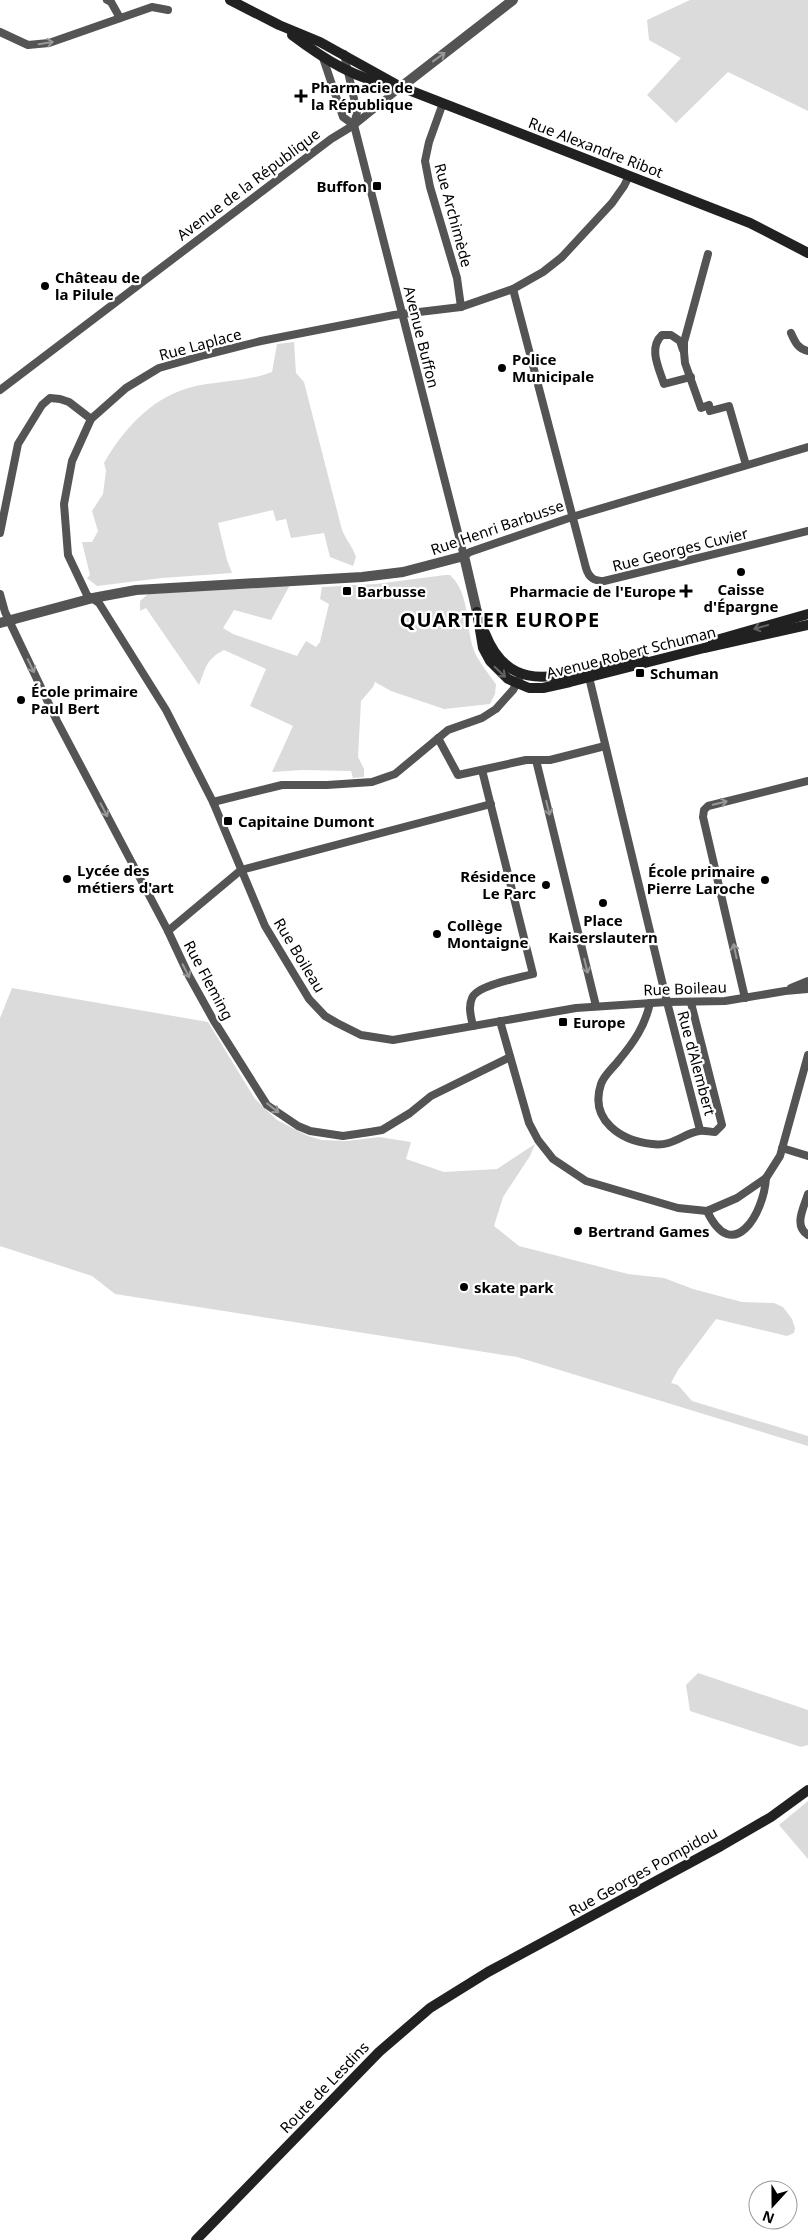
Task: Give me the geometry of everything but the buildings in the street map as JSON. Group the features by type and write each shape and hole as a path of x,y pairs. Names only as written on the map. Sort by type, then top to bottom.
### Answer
{"main road":[{"path":"230,0 279,25 344,54 401,87"},
{"path":"279,25 323,58 347,72 381,84 401,87"},
{"name":"Rue Alexandre Ribot","path":"401,87 750,223 808,252"},
{"name":"Rue Alexandre Ribot","path":"780,237 808,244"},
{"name":"Avenue Robert Schuman","path":"478,612 483,648 490,661 498,671 517,683 542,678 588,674 808,624"},
{"name":"Avenue Robert Schuman","path":"588,674 701,645 808,614"},
{"name":"Rue Georges Pompidou","path":"488,1972 721,1846 771,1817 808,1790"},
{"name":"Route de Lesdins","path":"196,2240 379,2052 430,2008 488,1972"}],"street":[{"path":"107,0 111,2 120,18"},
{"name":"Avenue de la République","path":"0,390 328,141 354,126 513,0"},
{"path":"0,32 28,45 49,43 152,7 168,10"},
{"name":"Avenue Buffon","path":"344,54 357,112 354,126 464,556"},
{"name":"Avenue Buffon","path":"323,58 343,117 354,126"},
{"name":"Rue Archimède","path":"443,103 429,142 425,162 430,187 457,278 462,306"},
{"name":"Rue Laplace","path":"93,598 87,595 68,555 64,504 72,461 91,419 126,388 159,368 261,342 402,314 462,306 513,289 543,272 562,257 612,202 624,186 628,176"},
{"path":"684,352 684,342 708,254"},
{"path":"513,289 572,517"},
{"path":"791,333 795,343 802,350 808,351"},
{"path":"691,377 664,384 654,349 656,341 662,335 671,335 680,340 702,408 709,405 710,411 729,406 746,465"},
{"path":"0,533 18,444 42,404 50,398 60,399 69,402 91,419"},
{"name":"Rue Henri Barbusse","path":"5,622 93,598 136,590 362,577 403,572 464,556 572,517 808,447"},
{"name":"Rue Georges Cuvier","path":"572,517 588,574 595,581 604,581 808,531"},
{"name":"Avenue Robert Schuman","path":"464,556 478,612"},
{"name":"Rue Fleming","path":"0,594 5,622 214,1021 267,1105 298,1126 322,1134 348,1136 382,1130 410,1114 431,1096 510,1057"},
{"name":"Rue Boileau","path":"93,598 99,602 166,710 212,802 265,926 309,999 325,1016 361,1035 393,1040 596,1006 667,1002 691,1003 807,990"},
{"name":"Rue d'Alembert","path":"588,674 667,1002 700,1130"},
{"path":"212,802 282,785 372,782 395,774 448,730 482,718 496,709 517,683"},
{"path":"438,738 458,775 526,760 550,760 605,746"},
{"path":"536,760 596,1006"},
{"path":"473,1026 470,1008 472,997 479,989 533,974 482,770"},
{"path":"745,998 703,817 704,810 708,806 808,781"},
{"path":"168,931 241,870 491,804"},
{"name":"Rue Boileau","path":"785,991 808,981"},
{"name":"Rue d'Alembert","path":"650,1003 638,1036 605,1076 600,1085 598,1098 602,1118 610,1127 623,1137 653,1144 673,1143 700,1130 714,1132 722,1125 691,1003"},
{"path":"500,1021 529,1123 538,1140 553,1159 586,1181 678,1208 707,1211 737,1198 766,1178 772,1170 782,1148 808,1055"},
{"path":"782,1148 808,1156"},
{"path":"707,1211 714,1227 726,1234 738,1233 748,1228 765,1193 766,1178"},
{"path":"808,1194 799,1223 801,1230 808,1235"}],"shaded area":[{"path":"690,0 808,0 808,111 728,72 676,123 647,95 681,58 649,40 647,20"},
{"path":"294,342 296,373 304,382 342,530 356,557 353,566 330,557 324,533 291,538 286,519 276,521 273,510 218,523 232,573 162,578 97,586 87,578 90,575 82,542 92,542 98,531 92,511 103,494 106,471 104,463 121,437 154,405 181,390 272,372 277,344"},
{"path":"450,575 462,592 472,645 476,655 496,684 495,694 490,704 444,709 391,691 375,682 361,701 358,757 364,769 364,777 353,778 351,771 302,770 272,772 293,726 250,706 266,669 224,650 210,661 199,685 146,608 140,611 140,601 148,594 290,585 271,620 234,610 223,628 233,634 297,656 306,641 316,647 320,642 329,604 320,599 322,587 376,584"},
{"path":"12,988 208,1022 255,1099 277,1120 308,1136 322,1140 347,1141 379,1137 411,1142 406,1159 444,1172 497,1169 535,1144 530,1156 503,1197 494,1226 519,1246 628,1274 664,1278 693,1289 742,1302 774,1303 783,1307 792,1319 795,1328 794,1333 787,1336 716,1319 678,1370 671,1383 678,1385 692,1401 808,1436 808,1446 517,1357 115,1294 92,1276 0,1246 0,1018"},
{"path":"698,1673 808,1710 808,1745 801,1747 690,1711 686,1685"},
{"path":"808,1801 808,1859 779,1825"}],"place":[{"name":"Pharmacie de la République","path":"301,96"},
{"name":"Buffon","path":"377,186"},
{"name":"Château de la Pilule","path":"45,286"},
{"name":"Police Municipale","path":"502,368"},
{"name":"Caisse d'Épargne","path":"741,572"},
{"name":"Barbusse","path":"347,591"},
{"name":"Pharmacie de l'Europe","path":"686,591"},
{"name":"Schuman","path":"640,673"},
{"name":"École primaire Paul Bert","path":"21,700"},
{"name":"Capitaine Dumont","path":"228,821"},
{"name":"Lycée des métiers d'art","path":"67,879"},
{"name":"École primaire Pierre Laroche","path":"765,880"},
{"name":"Résidence Le Parc","path":"546,885"},
{"name":"Place Kaiserslautern","path":"603,903"},
{"name":"Collège Montaigne","path":"437,934"},
{"name":"Europe","path":"563,1022"},
{"name":"Bertrand Games","path":"578,1231"},
{"name":"skate park","path":"464,1287"}],"district":[{"name":"QUARTIER EUROPE","path":"500,619"}]}
